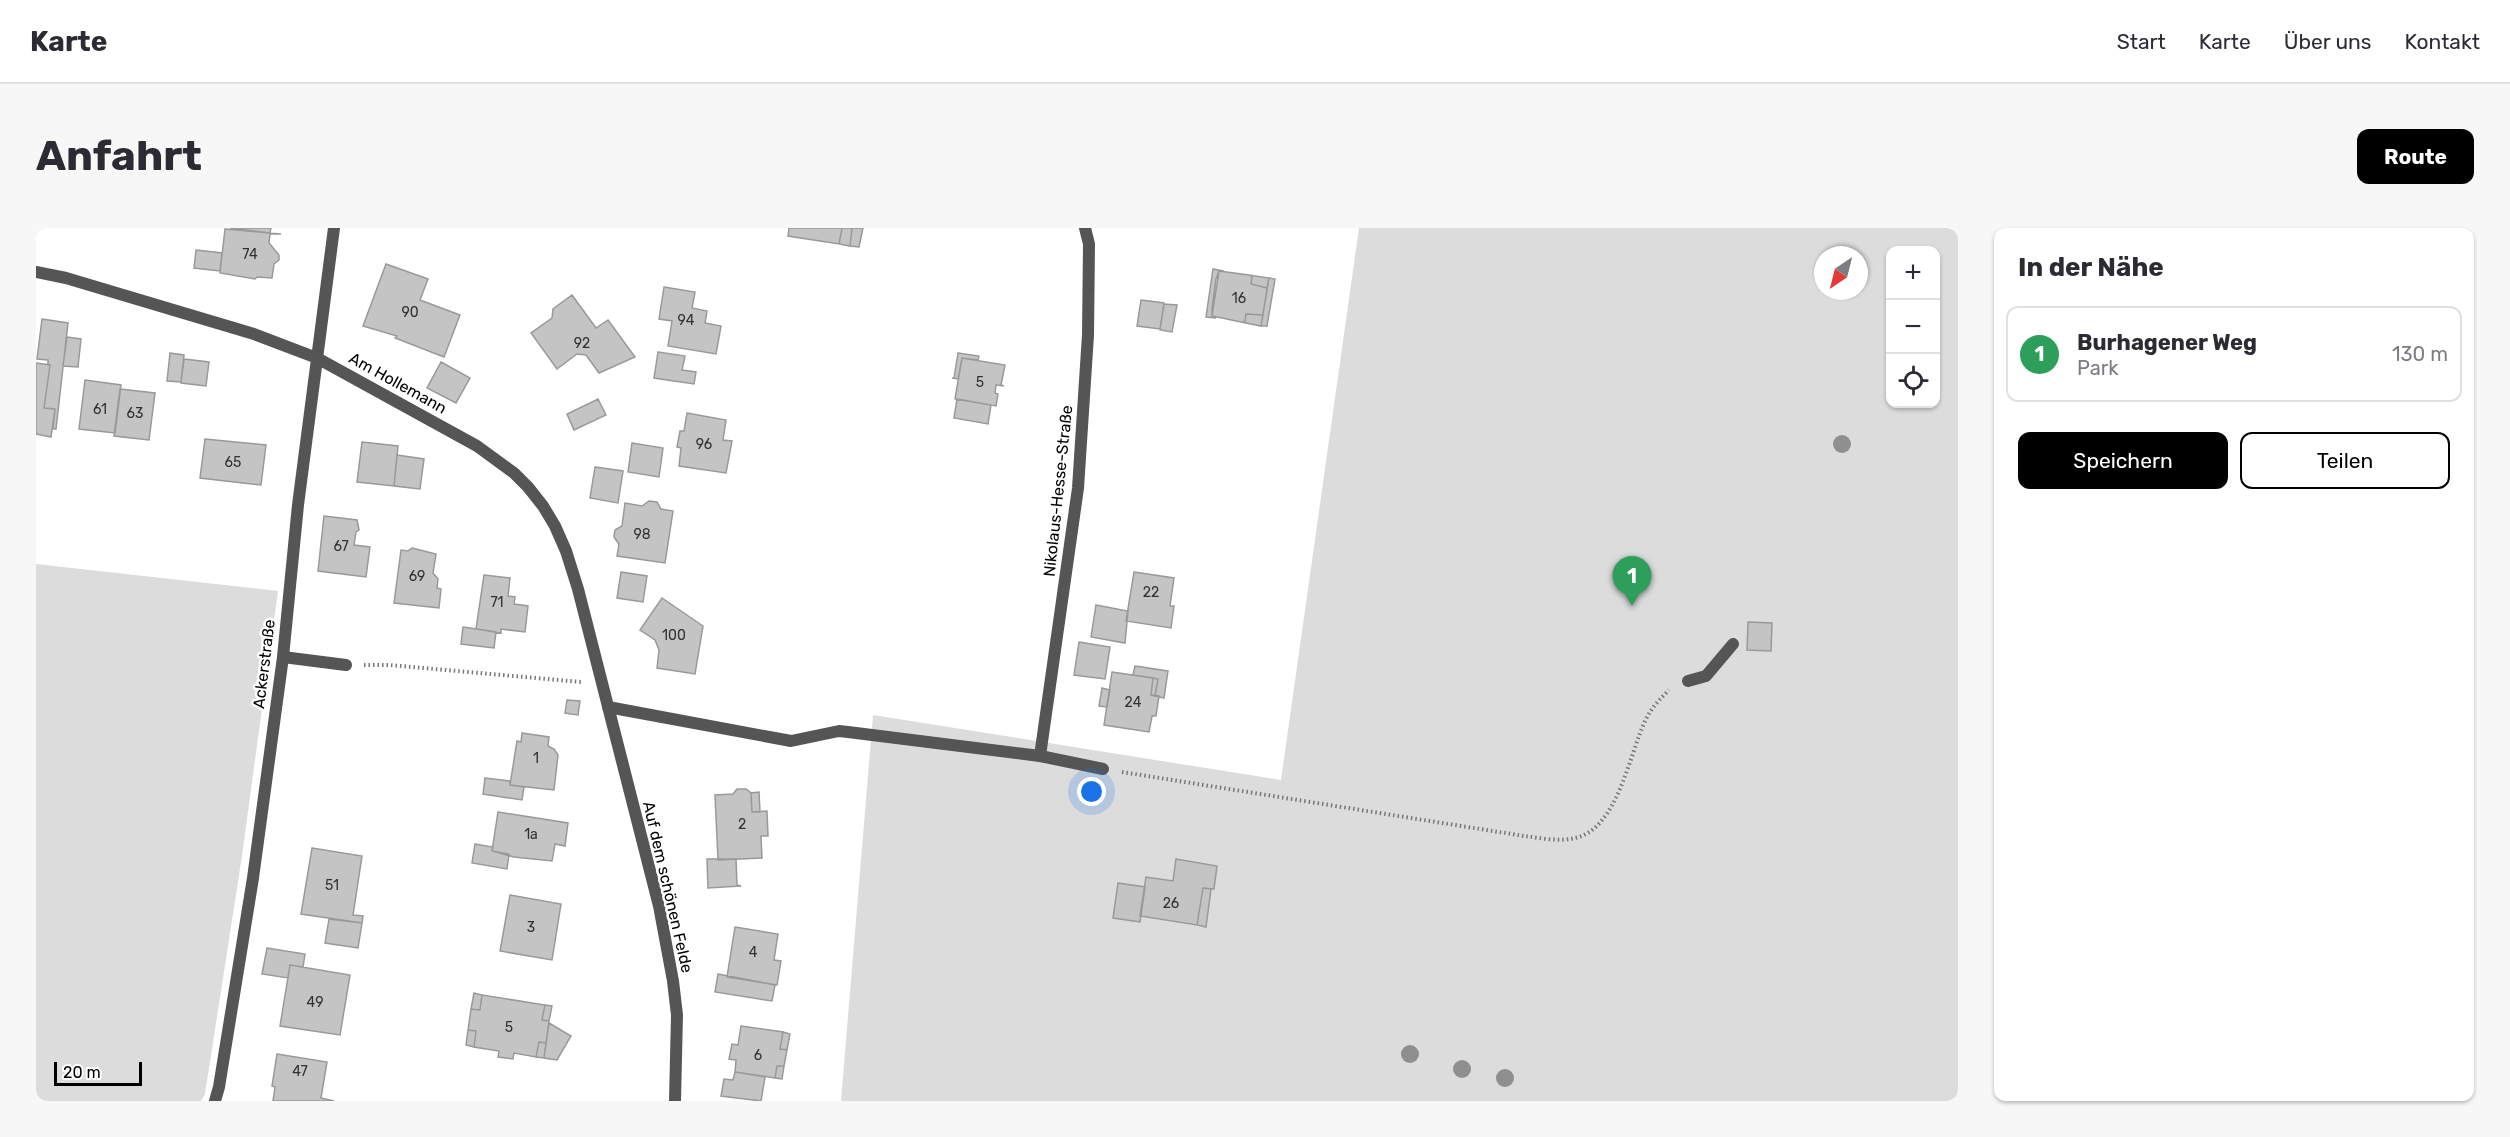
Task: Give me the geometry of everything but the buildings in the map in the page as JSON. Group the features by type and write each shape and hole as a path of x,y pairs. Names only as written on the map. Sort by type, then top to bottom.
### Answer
{"street":[{"name":"Ackerstraße","path":"215,1101 253,879 283,657 298,505 334,228"},
{"name":"Nikolaus-Hesse-Straße","path":"1040,756 1078,488 1088,335 1089,244 1085,228"},
{"name":"Am Hollemann","path":"36,272 66,278 254,334 317,358 477,446 528,487 555,526 578,589 602,684"},
{"path":"1688,681 1706,676 1733,644"},
{"path":"283,657 346,665"},
{"name":"Auf dem schönen Felde","path":"602,684 659,906 673,981 678,1042 675,1101"},
{"path":"608,707 791,741 839,731 1040,756 1103,769"}],"path":[{"path":"346,665 389,664 602,684"},
{"path":"1103,769 1524,836 1574,839 1589,834 1602,822 1614,805 1646,718 1657,701 1669,690 1688,681"}],"shaded area":[{"path":"1359,228 1958,228 1958,1101 841,1101 873,715 1281,780"},
{"path":"36,564 278,591 242,856 205,1094 201,1101 36,1101"}],"place":[{"name":"Burhagener Weg","path":"1632,606"}]}
